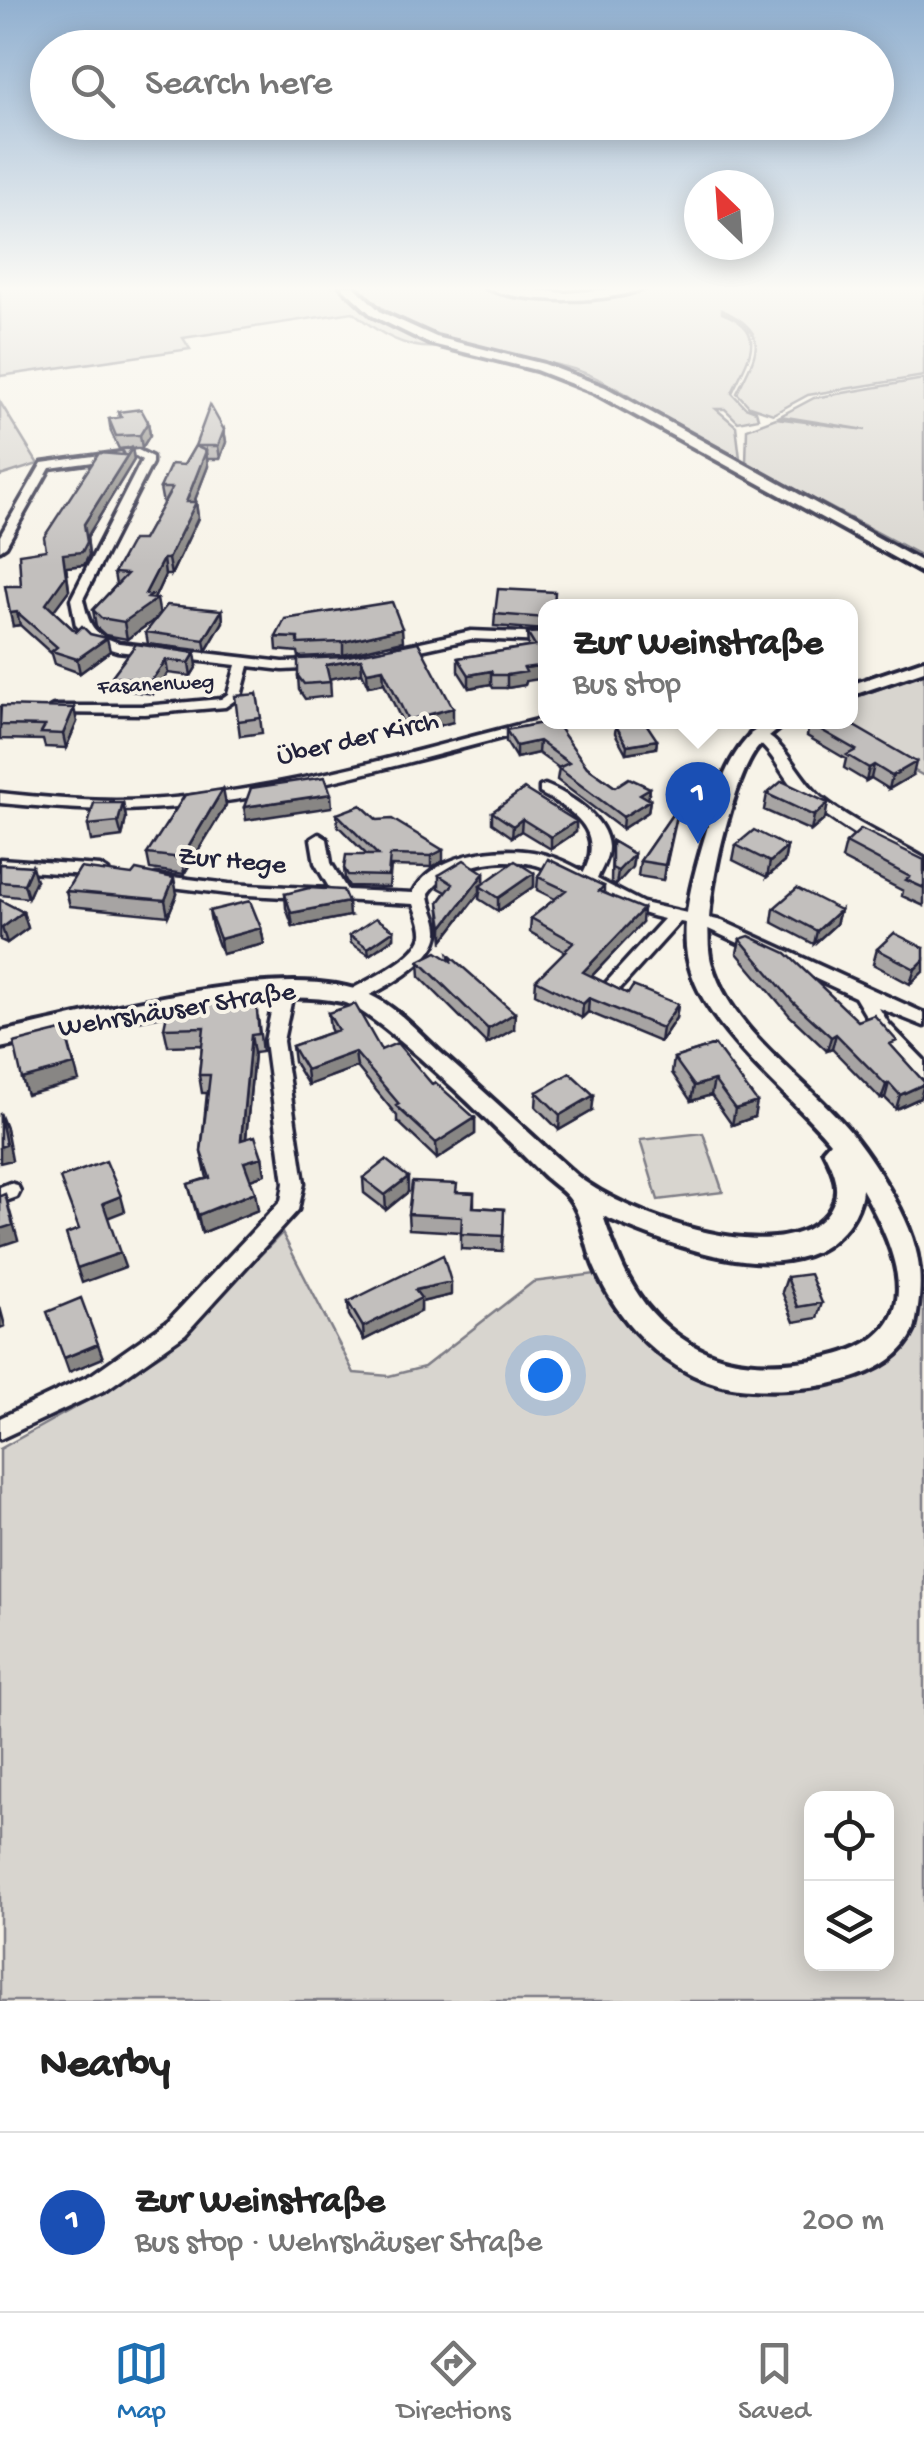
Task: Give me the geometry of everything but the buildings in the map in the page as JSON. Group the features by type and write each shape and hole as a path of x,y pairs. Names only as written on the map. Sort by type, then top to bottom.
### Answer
{"street":[{"path":"571,379 600,390 924,569"},
{"path":"0,546 46,465 132,453 148,459 77,599 82,625 99,642 117,647 283,666 328,664"},
{"path":"381,654 455,636 538,638"},
{"name":"Fasanenweg","path":"42,710 217,705 234,696 243,662"},
{"path":"858,688 924,665"},
{"name":"Über der Kirch","path":"0,798 108,805 189,800 318,777 538,724"},
{"path":"761,729 737,760 708,864 699,920 697,948 713,990 803,1101 842,1161 852,1192 840,1218 811,1244 768,1250 713,1243 580,1192 401,1031 353,996 386,978 425,945 430,931 419,899 422,888 432,878 457,866 492,857 536,857 628,904 699,920 924,1020"},
{"path":"765,729 794,778 818,802 924,865"},
{"path":"545,790 572,806 596,833 600,856 587,882"},
{"name":"Zur Hege","path":"319,839 323,864 341,894"},
{"name":"Zur Hege","path":"0,864 229,889 419,899"},
{"path":"608,990 676,916"},
{"name":"Wehrshäuser Straße","path":"0,1040 215,1001 325,991 353,996"},
{"path":"0,1429 99,1382 178,1328 291,1204 294,1184 274,1041 284,993"},
{"path":"863,995 883,1029 924,1071"},
{"path":"580,1192 620,1293 648,1326 685,1355 707,1367 750,1377 837,1367 860,1360 883,1348 902,1326 915,1275 912,1258 873,1181 827,1123 803,1101"}],"shaded area":[{"path":"598,379 738,379 732,393 745,407 756,411 758,418 738,422 725,409 716,409 736,426 740,458 668,425 628,395"},
{"path":"744,379 903,379 808,395 773,414 749,406 737,393"},
{"path":"924,379 924,557 746,463 747,429 776,418 866,430 780,416 814,398"},
{"path":"0,402 38,464 0,476"},
{"path":"924,673 924,776 839,729 858,729 858,697"},
{"path":"703,1133 723,1192 658,1200 640,1140"},
{"path":"282,1233 354,1373 389,1376 424,1367 533,1282 603,1273 709,1379 893,1354 907,1345 924,1291 924,2001 0,2001 0,1449 166,1351"}],"place":[{"name":"Zur Weinstraße","path":"698,844"}]}
